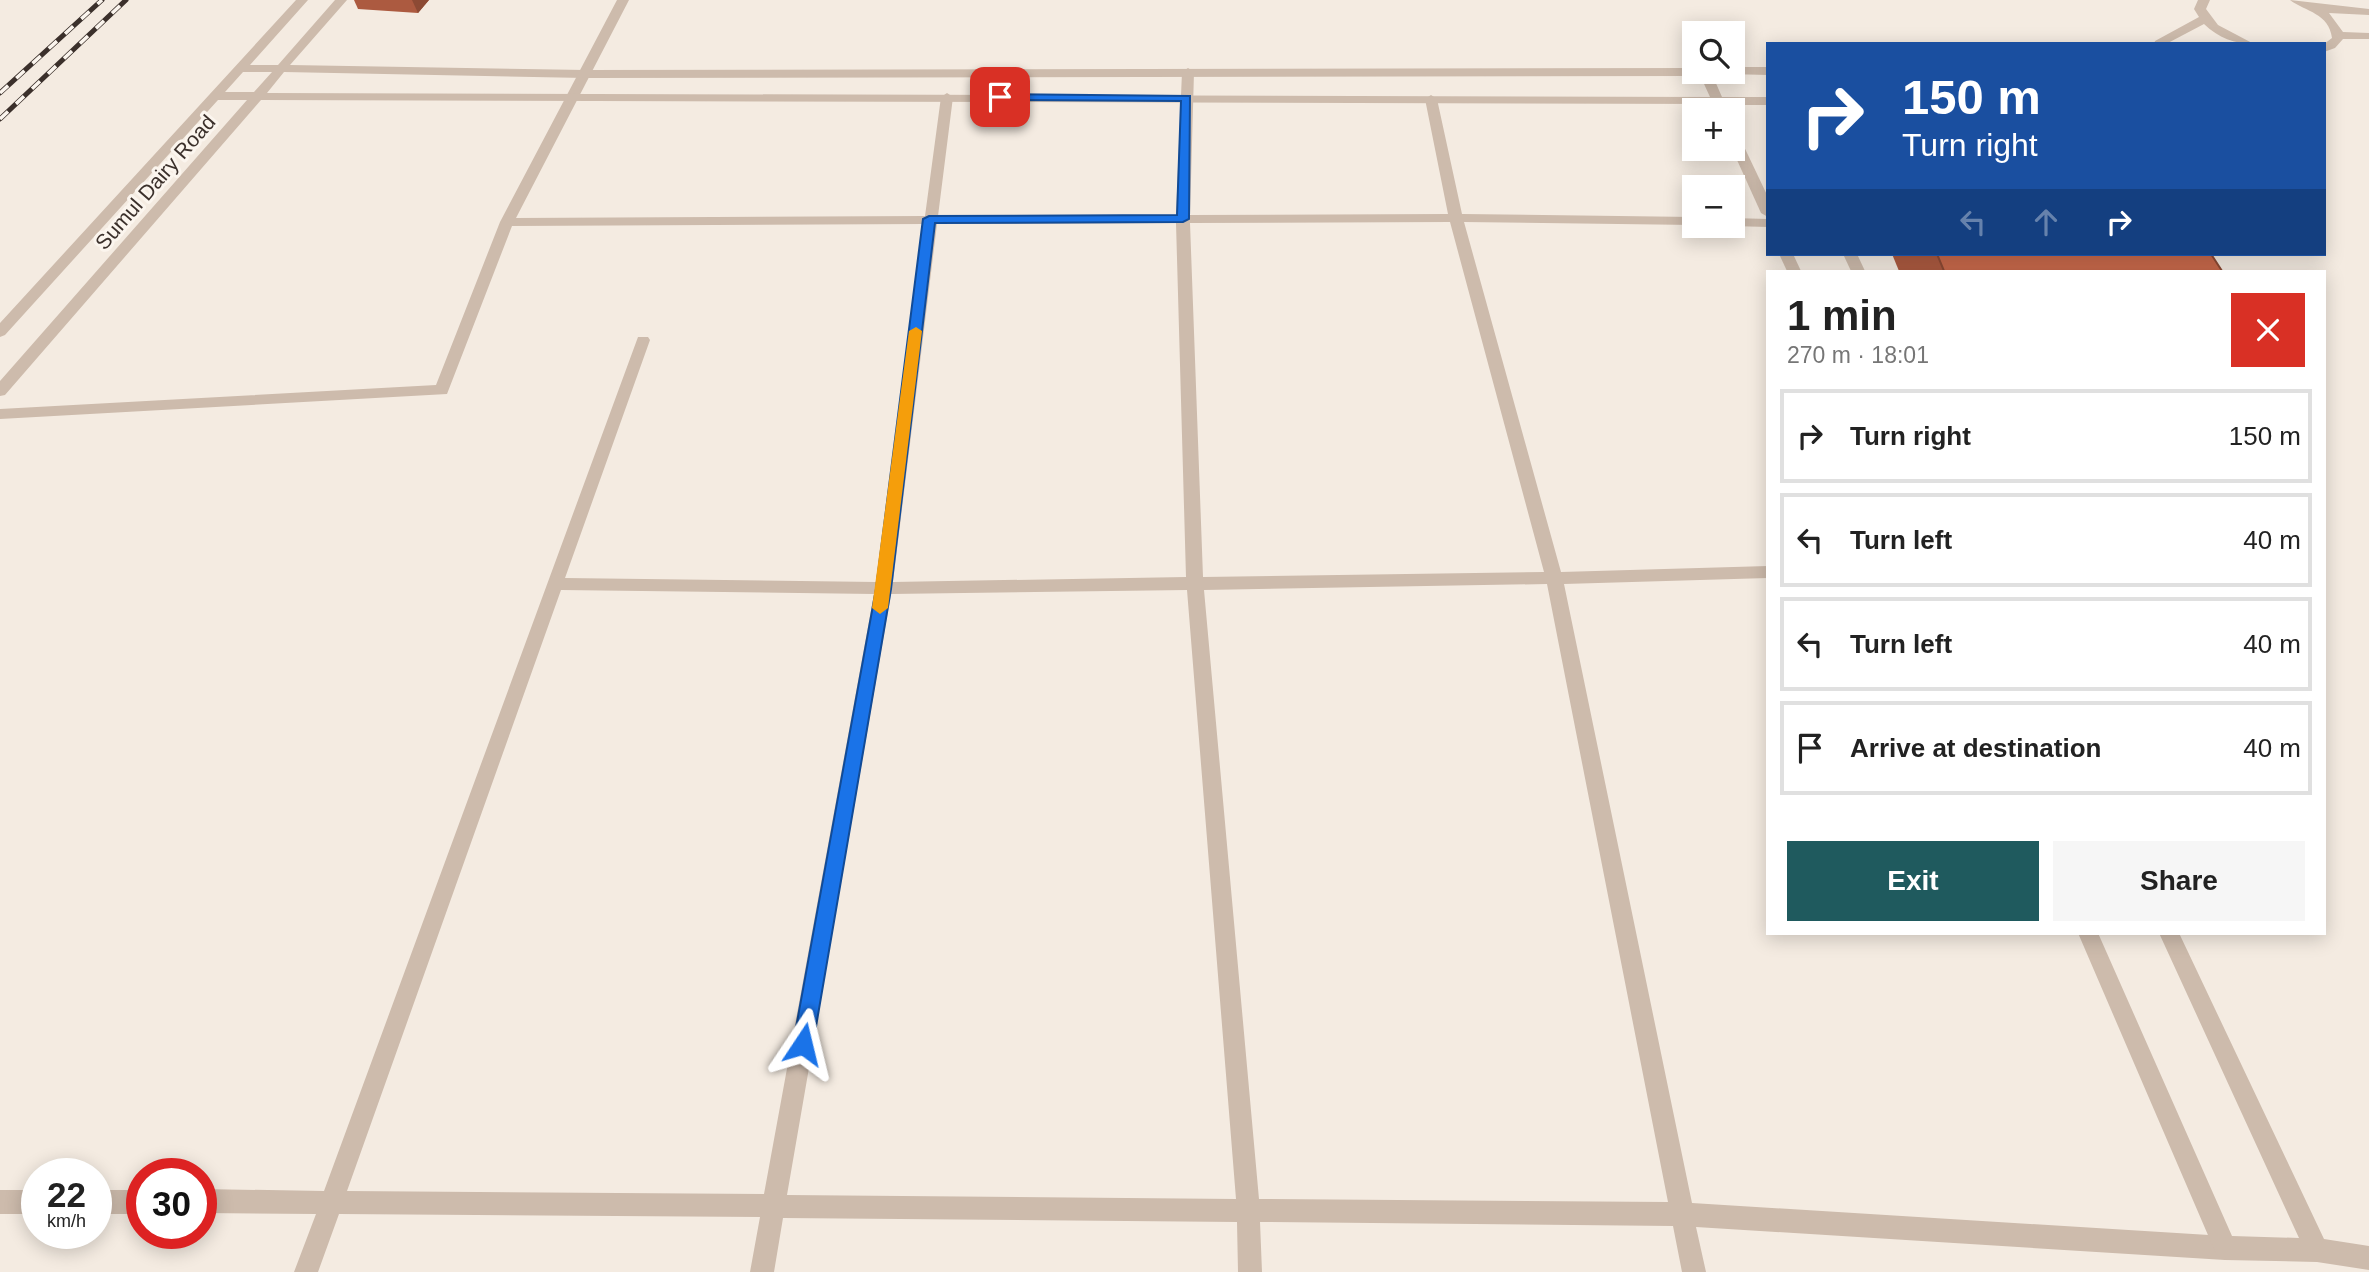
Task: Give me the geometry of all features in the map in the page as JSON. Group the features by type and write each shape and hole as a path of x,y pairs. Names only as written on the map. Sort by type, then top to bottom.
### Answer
{"street":[{"path":"0,332 302,0"},
{"name":"Sumul Dairy Road","path":"0,391 341,0"},
{"path":"0,414 442,390 507,222 624,0"},
{"path":"2204,0 2200,9 2205,19 2217,29 2245,42"},
{"path":"2296,0 2329,18 2339,35"},
{"path":"2314,8 2369,12"},
{"path":"2159,42 2205,19"},
{"path":"2339,35 2369,36"},
{"path":"2326,47 2331,46 2339,35"},
{"path":"239,68 585,74 1682,72"},
{"path":"1188,72 1183,219 1195,582 1248,1209 1250,1272"},
{"path":"1745,72 1766,74"},
{"path":"212,96 1431,99 1682,105"},
{"path":"762,1272 884,589 929,219 947,97"},
{"path":"1431,99 1456,218 1554,578 1694,1272"},
{"path":"1745,103 1766,101"},
{"path":"1744,161 1766,209"},
{"path":"507,222 1456,218 1682,221"},
{"path":"1745,222 1766,223"},
{"path":"306,1272 643,340"},
{"path":"555,584 884,589 1766,572"},
{"path":"2089,935 2225,1248"},
{"path":"2170,935 2317,1250"},
{"path":"217,1201 1682,1214 2225,1248 2317,1250 2369,1258"},
{"path":"0,1202 21,1202"}],"building":[{"path":"1938,256 2212,256 2221,270 1944,270"}],"railway":[{"path":"0,93 102,0"},
{"path":"0,119 126,0"}],"slow traffic":[{"path":"880,608 916,331"}],"route":[{"path":"803,1044 884,589 929,219 1183,219 1186,98 1000,97"}]}
